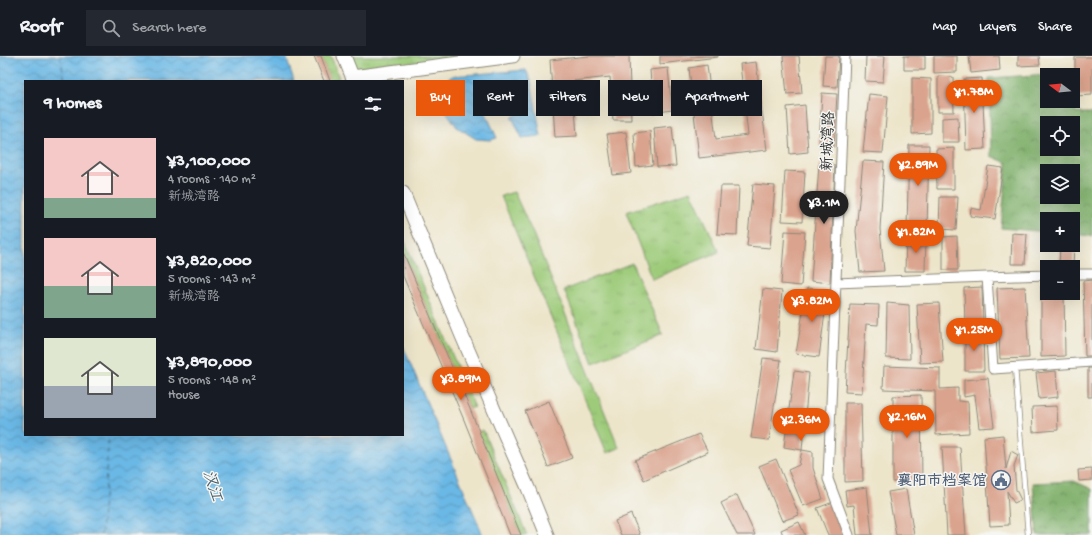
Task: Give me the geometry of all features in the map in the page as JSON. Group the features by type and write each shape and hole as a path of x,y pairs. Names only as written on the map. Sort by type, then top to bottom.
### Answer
{"street":[{"path":"344,56 353,79 513,56"},
{"name":"新城湾路","path":"845,56 828,479 849,535"},
{"path":"404,195 547,535"},
{"path":"1080,274 1092,274"},
{"path":"836,283 1040,275"},
{"path":"987,277 993,369 1092,362"}],"lane":[{"path":"1015,367 1028,535"}],"green space":[{"path":"321,56 331,56 339,78 330,80"},
{"path":"344,56 497,56 352,77"},
{"path":"1040,75 1040,108 1074,108 1076,113 1092,113 1092,236 1080,235 1080,212 1040,212 1040,231 1001,228 1007,163 991,156 989,78"},
{"path":"691,191 719,252 652,279 626,212"},
{"path":"514,192 534,236 619,448 607,453 501,196"},
{"path":"404,239 474,407 470,409 404,254"},
{"path":"632,263 663,335 593,363 564,290"},
{"path":"483,430 527,535 521,535 478,432"},
{"path":"1074,481 1092,489 1092,535 1037,535 1033,483"}],"water":[{"name":"汉江","path":"0,56 286,56 294,80 24,80 24,436 404,436 404,348 483,535 0,535"},
{"path":"526,70 531,81 536,116 537,116 541,136 522,138 512,117 528,116 528,80 473,80 473,116 487,116 497,138 490,140 476,139 457,127 449,116 465,116 465,80 447,80 452,76"}],"building":[{"path":"314,56 321,56 330,80 324,80"},
{"path":"589,56 629,56 630,80 610,80 610,77 582,80 551,80 550,60"},
{"path":"660,56 718,56 718,57 660,64"},
{"path":"783,56 799,56 802,93 787,94"},
{"path":"825,56 839,56 837,87 823,86"},
{"path":"866,56 885,56 883,82 865,81"},
{"path":"904,56 925,56 925,70 904,70"},
{"path":"934,56 957,56 957,72 934,73"},
{"path":"969,56 999,56 1000,70 971,73"},
{"path":"1018,56 1039,56 1040,65 1018,66"},
{"path":"1075,57 1092,57 1092,95 1080,96 1080,68 1075,68"},
{"path":"756,62 758,80 742,80 740,64"},
{"path":"707,65 709,80 690,80 689,68"},
{"path":"668,68 671,110 663,111 663,80 651,80 650,70"},
{"path":"938,76 953,77 954,112 938,112"},
{"path":"912,78 931,79 931,133 912,134"},
{"path":"982,78 985,149 966,150 964,79"},
{"path":"822,93 837,94 834,147 819,146"},
{"path":"869,94 888,96 883,153 863,152"},
{"path":"805,105 808,152 790,154 787,107"},
{"path":"762,110 767,150 699,158 694,116 713,116 716,139 748,135 746,116 762,116"},
{"path":"554,116 576,116 577,136 555,137"},
{"path":"613,116 631,116 631,120 613,120"},
{"path":"958,117 959,142 942,142 942,118"},
{"path":"672,126 676,166 657,167 654,128"},
{"path":"650,131 653,165 636,167 634,133"},
{"path":"626,132 631,173 613,175 607,134"},
{"path":"909,145 929,145 927,229 907,228"},
{"path":"954,148 954,189 937,189 936,149"},
{"path":"863,161 884,162 880,229 884,271 860,272 856,231"},
{"path":"819,164 835,165 830,283 811,281"},
{"path":"988,166 1003,168 995,219 970,216 971,208 981,210"},
{"path":"785,171 805,172 802,222 782,221"},
{"path":"753,184 775,186 770,248 747,246"},
{"path":"721,186 739,186 737,235 717,234"},
{"path":"940,197 958,197 956,230 939,229"},
{"path":"785,231 805,232 801,286 781,284"},
{"path":"1012,233 1027,234 1025,264 1011,264"},
{"path":"957,236 958,270 943,270 943,237"},
{"path":"926,237 925,271 905,271 906,238"},
{"path":"1060,252 1074,252 1073,260 1059,260"},
{"path":"404,254 470,409 521,535 510,535 464,420 404,278"},
{"path":"1092,280 1092,356 1085,356 1083,281"},
{"path":"982,287 983,326 965,327 964,288"},
{"path":"1025,287 1029,358 1000,359 997,288"},
{"path":"807,288 828,291 819,357 796,354"},
{"path":"763,289 782,291 777,352 756,349"},
{"path":"1041,300 1064,300 1065,356 1041,357"},
{"path":"887,303 909,305 910,359 886,358"},
{"path":"939,303 943,362 920,363 917,304"},
{"path":"850,304 879,305 878,325 866,324 862,393 845,392"},
{"path":"965,333 983,333 984,371 965,371"},
{"path":"763,358 781,360 769,440 751,438"},
{"path":"884,366 940,368 940,389 958,388 958,401 968,402 969,433 936,435 935,391 883,389"},
{"path":"1088,368 1092,368 1092,397 1088,397"},
{"path":"794,371 809,373 802,450 784,447"},
{"path":"1056,371 1058,397 1039,399 1036,373"},
{"path":"988,378 994,427 979,428 975,395 964,397 964,380"},
{"path":"921,395 922,482 893,482 893,396"},
{"path":"549,401 572,458 548,467 525,411"},
{"path":"845,403 861,403 863,481 845,482"},
{"path":"1057,406 1058,430 1033,432 1032,407"},
{"path":"699,434 708,452 644,480 635,460"},
{"name":"襄阳市档案馆","path":"1003,435 1006,469 1011,451 1018,455 1014,466 1016,490 1021,500 1014,503 1007,491 1009,525 990,526 984,437"},
{"path":"942,447 960,447 966,535 947,535"},
{"path":"802,450 813,452 813,468 823,499 803,506 788,470 799,465"},
{"path":"776,459 799,515 782,521 759,466"},
{"path":"1092,469 1092,480 1079,481 1078,470"},
{"path":"867,487 872,535 857,535 854,505 847,506 845,490"},
{"path":"906,489 914,535 896,535 888,492"},
{"path":"737,495 755,535 737,535 721,503"},
{"path":"836,501 849,535 828,535 817,508"},
{"path":"631,514 640,535 621,535 615,521"},
{"path":"799,522 805,535 783,535 781,530"}],"ferry route":[{"path":"60,56 65,80"},
{"path":"101,535 109,436"}],"place":[{"name":"襄阳市档案馆","path":"1001,480"}]}
